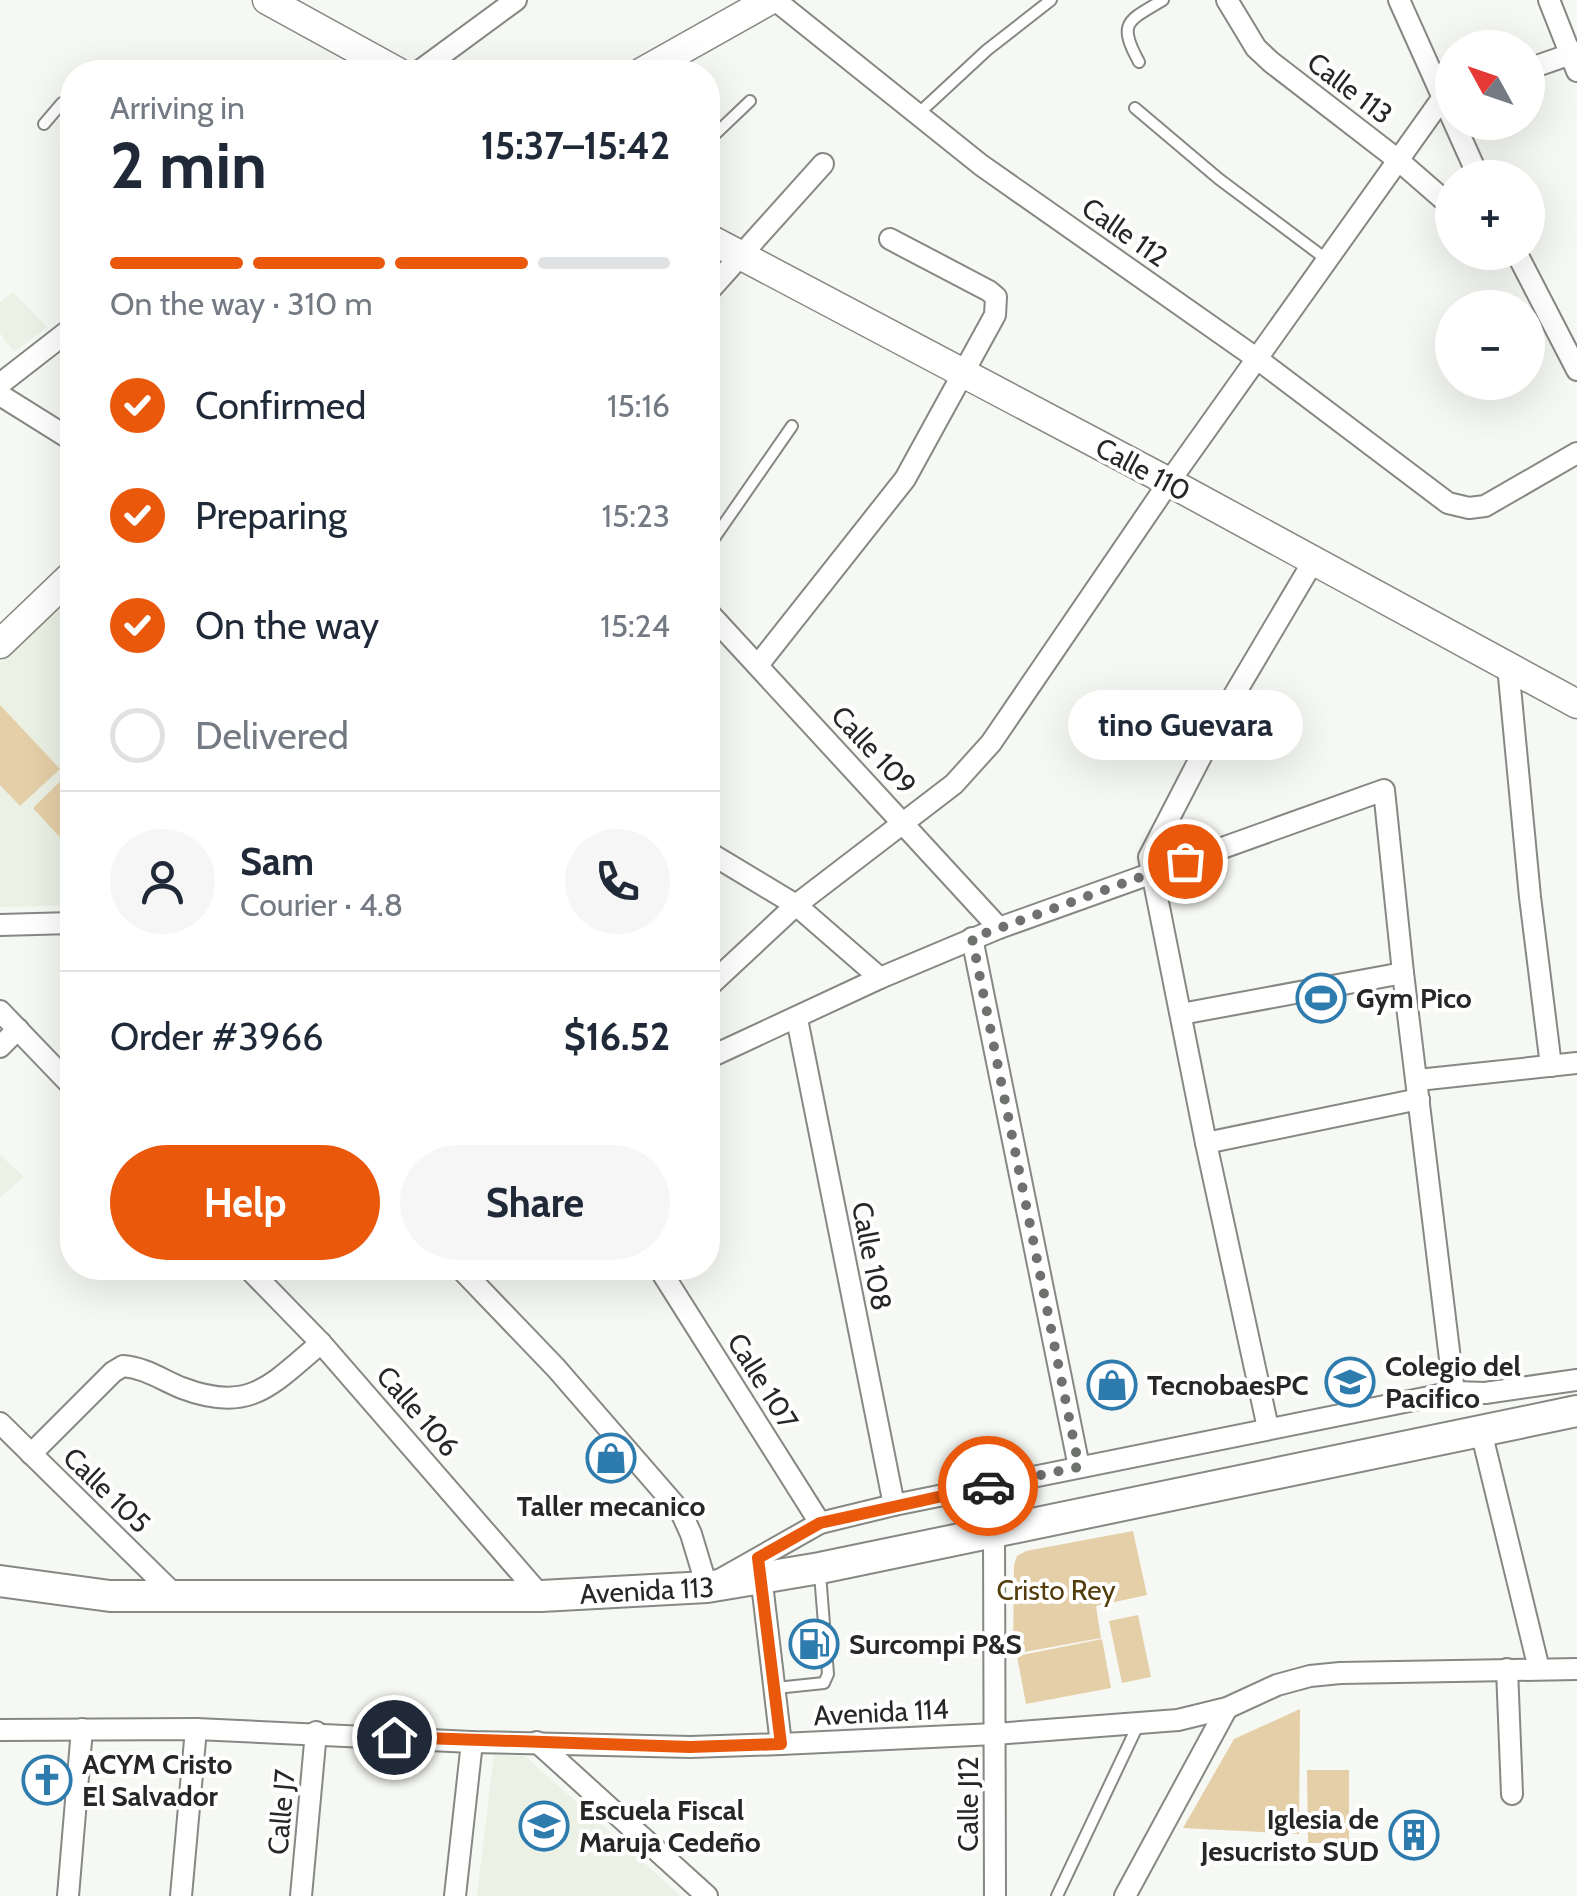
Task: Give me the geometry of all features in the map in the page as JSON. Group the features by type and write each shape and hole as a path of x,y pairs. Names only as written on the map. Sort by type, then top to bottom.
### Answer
{"main road":[{"name":"Avenida 113","path":"0,1581 110,1596 177,1597 541,1596 707,1587 760,1568 820,1568 1577,1411"}],"street":[{"path":"266,0 376,60"},
{"path":"434,60 516,0"},
{"path":"664,60 773,0"},
{"name":"Calle 112","path":"773,0 981,164 1256,358 1448,503 1469,508 1485,506 1577,453"},
{"name":"Calle 113","path":"1227,0 1256,48 1271,62 1435,192"},
{"path":"1398,0 1435,74"},
{"path":"1545,65 1574,59 1549,0"},
{"path":"720,976 796,905 954,784 992,743 1256,358 1435,113"},
{"path":"720,279 823,164"},
{"path":"758,666 905,480 995,316 996,298 988,290 890,239"},
{"name":"Calle 110","path":"720,245 1577,704"},
{"path":"1525,270 1577,370"},
{"path":"0,384 60,337"},
{"path":"0,394 60,432"},
{"path":"1268,1428 1149,857 1224,712 1314,560"},
{"path":"0,644 60,586"},
{"name":"Calle 109","path":"720,625 999,928"},
{"path":"1508,666 1551,1066"},
{"path":"720,1053 972,938 1384,790 1454,1392"},
{"path":"720,859 796,905 880,978"},
{"path":"0,924 60,924"},
{"path":"972,938 1079,1467"},
{"path":"1181,1014 1403,973"},
{"path":"0,1011 60,1073"},
{"name":"Calle 108","path":"796,1019 894,1505"},
{"path":"0,1047 18,1029"},
{"path":"1206,1144 1418,1090 1577,1063"},
{"name":"Calle 106","path":"260,1280 321,1343 541,1596"},
{"path":"472,1280 556,1368 681,1512 707,1587"},
{"name":"Calle 107","path":"667,1280 820,1523"},
{"path":"31,1454 123,1366 150,1372 201,1394 241,1399 263,1390 321,1343"},
{"path":"781,1744 760,1568 820,1523 1454,1392 1486,1393 1577,1380"},
{"name":"Calle 105","path":"0,1422 177,1597"},
{"path":"1481,1432 1539,1669"},
{"name":"Calle J12","path":"994,1532 996,1896"},
{"name":"Avenida 114","path":"0,1730 196,1729 690,1747 781,1744 1178,1720 1228,1708 1277,1685 1310,1676 1577,1668"},
{"path":"1507,1669 1512,1794"},
{"path":"1125,1896 1228,1708"},
{"path":"68,1896 82,1729"},
{"path":"181,1896 196,1729"},
{"name":"Calle J7","path":"301,1896 316,1732"},
{"path":"455,1896 472,1742"},
{"path":"537,1742 707,1896"}],"lane":[{"path":"918,114 987,50 1051,0"},
{"path":"1139,62 1126,39 1126,28 1132,19 1163,0"},
{"path":"720,130 750,101"},
{"path":"44,124 60,104"},
{"path":"1135,108 1219,179 1326,259"},
{"path":"720,530 792,426"},
{"path":"776,1688 824,1682 828,1674 820,1568"},
{"path":"1056,1896 1138,1724"}],"shaded area":[{"path":"13,292 47,327 14,352 0,333 0,302"},
{"path":"60,605 60,905 0,907 0,663"},
{"path":"0,1155 24,1177 0,1197"},
{"name":"Escuela Fiscal Maruja Cedeño","path":"494,1754 525,1756 681,1896 477,1896"}],"green space":[{"path":"0,705 60,769 20,806 0,785"},
{"path":"60,782 60,837 33,808"},
{"name":"Cristo Rey","path":"1133,1531 1147,1595 1096,1606 1101,1638 1013,1654 1017,1556"},
{"path":"1138,1615 1151,1677 1122,1683 1109,1621"},
{"path":"1102,1639 1111,1688 1026,1704 1017,1656"},
{"path":"1300,1709 1299,1834 1183,1828 1234,1739"},
{"path":"1307,1770 1349,1770 1349,1843 1308,1843"}],"way so far":[{"path":"988,1486 1079,1467 972,938 1185,861"}],"place":[{"name":"tino Guevara","path":"1185,861"},
{"name":"Gym Pico","path":"1321,998"},
{"name":"Colegio del Pacifico","path":"1350,1382"},
{"name":"TecnobaesPC","path":"1112,1385"},
{"name":"Taller mecanico","path":"611,1458"},
{"name":"Surcompi P&S","path":"814,1644"},
{"name":"ACYM Cristo El Salvador","path":"47,1780"},
{"name":"Escuela Fiscal Maruja Cedeño","path":"544,1826"},
{"name":"Iglesia de Jesucristo SUD","path":"1414,1835"}],"route":[{"path":"394,1737 690,1747 781,1744 758,1558 820,1523 988,1486"}]}
